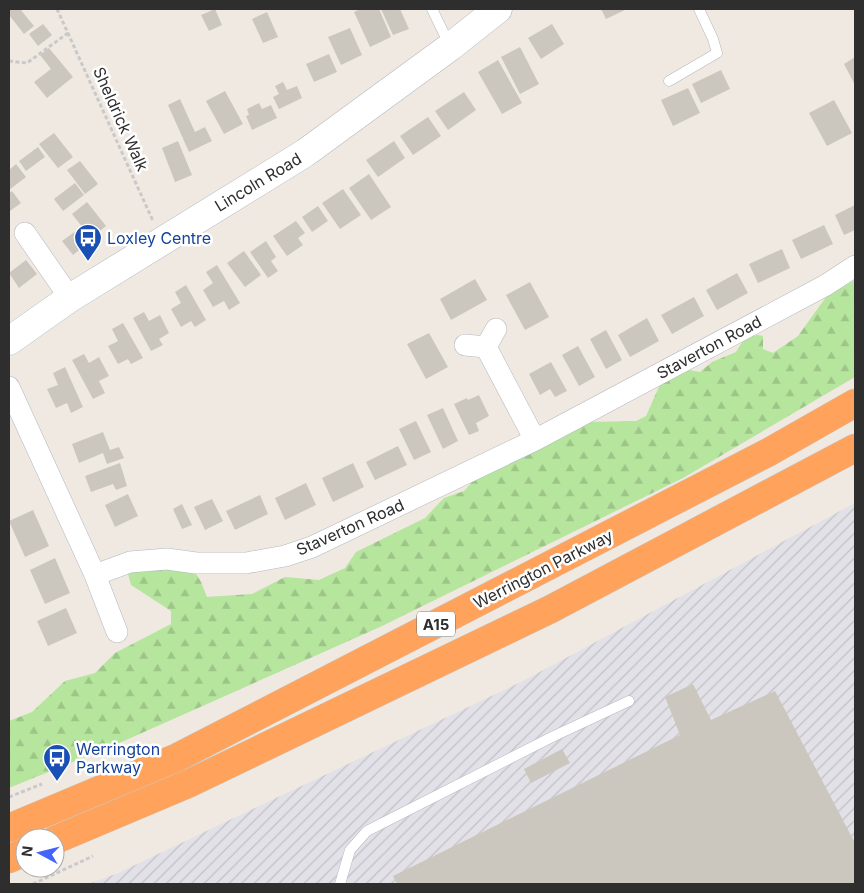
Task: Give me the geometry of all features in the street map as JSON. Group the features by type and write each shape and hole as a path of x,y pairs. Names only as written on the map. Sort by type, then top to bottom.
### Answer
{"highway":[{"name":"Werrington Parkway","path":"9,828 178,757 769,452 855,403"},
{"name":"A15","path":"65,836 190,783 551,609 855,448"}],"street":[{"name":"Lincoln Road","path":"9,341 70,298 305,153 450,47 498,9"},
{"path":"25,233 70,298"},
{"name":"Staverton Road","path":"95,575 130,562 167,560 196,563 246,563 285,556 312,547 534,440 826,285 855,266"},
{"path":"465,345 491,338 534,440"},
{"path":"9,387 95,575 117,632"}],"lane":[{"path":"432,9 450,47"},
{"path":"669,81 717,53 699,9"},
{"path":"340,884 350,850 367,831 554,736 629,701"}],"path":[{"name":"Sheldrick Walk","path":"57,9 162,240"},
{"path":"9,61 27,62 68,33"},
{"path":"9,797 42,784"},
{"path":"33,884 94,856"}],"shaded area":[{"path":"855,503 855,884 88,884 116,874 523,681"}],"green space":[{"path":"855,280 855,377 683,478 380,627 117,744 9,788 9,721 32,712 65,681 95,673 115,653 171,624 171,611 131,585 128,574 143,565 195,572 207,597 252,594 285,577 319,580 345,568 356,552 425,518 444,498 464,491 480,473 587,422 636,421 646,416 662,380 683,369 700,372 712,362 736,352 745,337 763,336 763,349 773,353 798,336 826,297"}],"building":[{"path":"9,9 20,9 34,26 24,34 9,15"},
{"path":"215,9 222,25 209,31 201,15"},
{"path":"361,9 379,9 391,37 370,47 354,12"},
{"path":"381,9 400,9 409,29 393,35"},
{"path":"601,9 627,9 606,19"},
{"path":"267,12 278,37 263,43 252,19"},
{"path":"43,24 52,35 38,46 29,34"},
{"path":"552,24 564,44 541,59 528,38"},
{"path":"350,28 362,55 341,65 328,37"},
{"path":"520,47 539,84 520,94 501,57"},
{"path":"49,48 73,77 47,98 34,82 51,69 40,55"},
{"path":"329,54 337,72 314,82 306,64"},
{"path":"855,57 855,85 844,64"},
{"path":"498,60 522,103 502,114 478,72"},
{"path":"721,70 730,89 701,103 692,84"},
{"path":"283,82 287,90 297,86 302,98 279,109 273,97 279,94 275,86"},
{"path":"688,88 700,113 673,126 661,100"},
{"path":"225,91 243,124 224,134 206,101"},
{"path":"464,92 476,110 448,130 435,111"},
{"path":"180,99 195,132 205,127 212,141 189,152 168,105"},
{"path":"834,100 852,133 827,146 809,113"},
{"path":"259,103 262,109 271,105 277,118 252,130 246,116 249,115 247,109"},
{"path":"428,117 441,136 413,155 400,136"},
{"path":"54,133 73,157 58,168 39,144"},
{"path":"178,141 192,175 175,182 162,148"},
{"path":"394,141 405,158 378,177 366,160"},
{"path":"38,147 45,157 26,171 19,161"},
{"path":"80,161 98,184 85,194 67,170"},
{"path":"16,164 26,177 9,190 9,170"},
{"path":"369,174 391,207 371,220 349,188"},
{"path":"75,183 84,195 63,211 54,199"},
{"path":"343,189 361,215 340,229 322,203"},
{"path":"12,191 21,203 10,211 9,193"},
{"path":"87,202 106,226 91,238 72,214"},
{"path":"855,205 855,230 844,235 835,215"},
{"path":"318,206 328,221 312,232 302,217"},
{"path":"296,221 305,233 298,238 303,245 287,256 273,236"},
{"path":"824,225 833,244 801,259 792,240"},
{"path":"80,228 90,241 73,255 62,241"},
{"path":"266,241 276,257 271,261 278,271 268,278 250,252"},
{"path":"782,249 790,268 758,283 749,264"},
{"path":"244,251 261,275 245,287 227,263"},
{"path":"26,260 37,274 19,288 9,273"},
{"path":"217,265 240,303 229,310 224,301 213,307 203,290 213,283 206,272"},
{"path":"737,273 748,293 717,310 706,290"},
{"path":"475,279 487,300 451,320 440,299"},
{"path":"530,282 549,317 525,330 506,295"},
{"path":"186,285 206,320 195,327 191,321 181,327 171,309 181,303 175,292"},
{"path":"694,297 704,316 672,334 661,315"},
{"path":"144,312 149,321 160,315 169,333 159,339 163,345 151,351 133,318"},
{"path":"647,318 659,341 630,357 618,335"},
{"path":"123,323 143,358 131,364 128,359 118,364 108,346 118,341 112,329"},
{"path":"606,330 622,360 606,369 590,339"},
{"path":"429,333 448,367 426,379 407,344"},
{"path":"578,346 595,377 579,386 562,355"},
{"path":"84,354 89,363 99,357 109,376 99,381 105,393 93,399 72,360"},
{"path":"551,362 567,391 555,397 550,389 540,395 529,374"},
{"path":"65,367 83,407 71,413 67,403 56,408 47,389 58,385 53,373"},
{"path":"479,395 489,416 476,423 479,431 469,435 454,404"},
{"path":"443,408 458,441 443,449 427,415"},
{"path":"416,421 431,452 414,460 399,429"},
{"path":"103,432 110,450 119,447 124,458 107,464 103,453 79,463 72,444"},
{"path":"398,446 407,465 375,480 366,462"},
{"path":"120,463 127,486 116,490 113,484 91,492 85,476"},
{"path":"353,463 364,487 333,502 322,478"},
{"path":"306,483 316,505 285,520 275,498"},
{"path":"128,494 138,516 115,527 105,505"},
{"path":"260,495 268,514 235,530 226,511"},
{"path":"212,499 223,521 205,530 194,507"},
{"path":"182,504 192,525 182,529 173,509"},
{"path":"33,510 49,546 25,557 9,521"},
{"path":"55,558 70,593 45,604 30,570"},
{"path":"66,608 77,633 48,646 37,621"},
{"path":"693,684 711,720 775,691 855,843 855,884 397,884 393,876 680,735 665,697"},
{"path":"562,749 570,763 531,783 524,769"}],"place":[{"name":"Loxley Centre","path":"88,262"},
{"name":"Werrington Parkway","path":"57,782"}]}
